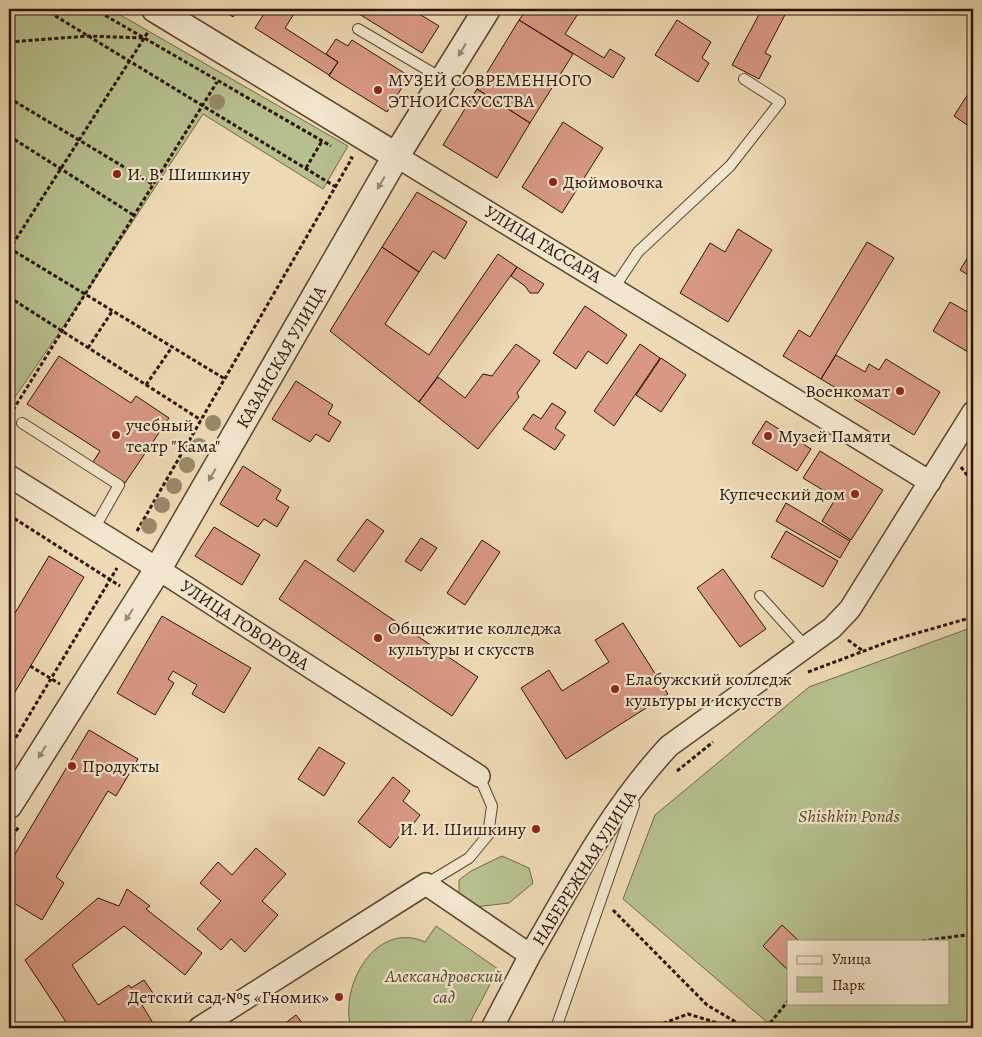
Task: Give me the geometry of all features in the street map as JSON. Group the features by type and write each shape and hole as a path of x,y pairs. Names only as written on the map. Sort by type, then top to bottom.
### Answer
{"street":[{"name":"КАЗАНСКАЯ УЛИЦА","path":"9,806 158,569 396,156 487,9"},
{"name":"УЛИЦА ГАССАРА","path":"158,11 930,482"},
{"name":"НАБЕРЕЖНАЯ УЛИЦА","path":"426,884 530,955 610,820 632,789 669,746 832,628 850,609 973,412"},
{"name":"УЛИЦА ГОВОРОВА","path":"9,476 158,569 479,776"},
{"path":"199,1028 426,884"},
{"path":"492,1028 530,955"}],"lane":[{"path":"358,29 444,80"},
{"path":"614,288 638,252 730,166 780,102 744,79"},
{"path":"22,423 119,485 94,529"},
{"path":"760,596 806,647"},
{"path":"426,884 468,858 488,835 492,806 479,776"},
{"path":"556,1028 634,805 632,789"}],"path":[{"path":"44,9 336,187"},
{"path":"94,9 217,82 338,150"},
{"path":"158,11 130,61 9,249 86,293 225,379"},
{"path":"9,42 89,36 144,38"},
{"path":"11,414 217,82"},
{"path":"9,98 154,185"},
{"path":"9,136 135,216"},
{"path":"306,168 322,141"},
{"path":"133,538 336,187 352,158 345,154"},
{"path":"9,297 201,420"},
{"path":"88,348 113,310"},
{"path":"146,385 172,346"},
{"path":"9,515 110,580 140,596"},
{"path":"9,749 118,565"},
{"path":"804,674 893,640 973,617"},
{"path":"30,666 41,673"},
{"path":"672,775 718,738"},
{"path":"602,899 707,1006 746,1028"},
{"path":"929,940 973,934"},
{"path":"766,1028 787,1002"},
{"path":"651,1028 688,1014 734,1028"}],"green space":[{"path":"9,9 110,9 348,146 323,189 203,114 86,293 9,406"},
{"name":"Shishkin Ponds","path":"973,627 973,1028 774,1028 623,899 655,815 809,687"},
{"path":"502,856 529,868 533,883 509,903 475,907 459,895 459,880 471,871"},
{"name":"Александровский сад","path":"436,926 498,969 467,1028 351,1028 349,1011 351,993 356,976 365,961 377,948 391,940 407,938 425,942"}],"building":[{"path":"221,9 238,9 233,17"},
{"path":"267,9 297,9 285,28 338,62 329,75 255,28"},
{"path":"351,9 411,9 439,26 422,53"},
{"path":"527,9 581,9 565,34 604,58 610,49 625,58 613,78 519,20"},
{"path":"762,9 788,9 765,53 771,56 759,79 732,65"},
{"path":"519,20 573,54 530,123 477,89"},
{"path":"677,20 711,42 702,58 709,63 698,82 655,55"},
{"path":"336,39 348,46 352,40 409,76 387,112 329,76 338,62 326,54"},
{"path":"973,86 973,129 954,116"},
{"path":"477,89 530,123 497,178 443,145"},
{"path":"563,122 603,148 562,213 522,187"},
{"path":"417,192 467,222 445,259 433,251 419,272 382,247"},
{"path":"738,229 772,250 728,322 680,293 710,243 725,252"},
{"path":"867,242 894,258 821,379 783,356 799,330 810,337"},
{"path":"382,247 419,272 385,324 429,355 498,254 517,267 419,402 330,331"},
{"path":"973,249 973,278 960,270"},
{"path":"517,267 544,284 538,293 530,293 525,286 511,276"},
{"path":"950,302 973,315 973,343 968,352 933,331"},
{"path":"585,306 627,335 607,364 588,351 576,369 553,353"},
{"path":"516,344 540,361 517,393 519,397 478,449 419,402 438,377 465,398 483,374 492,376"},
{"path":"640,344 660,358 614,426 594,411"},
{"path":"836,355 865,372 869,364 879,370 886,359 940,392 914,435 821,379"},
{"name":"учебный театр \"Кама\"","path":"59,356 131,403 136,396 169,418 125,483 93,462 100,451 27,404"},
{"path":"661,358 686,375 661,412 636,395"},
{"path":"296,381 333,405 328,414 341,422 329,442 316,434 310,442 272,419"},
{"path":"552,403 566,412 555,428 565,435 555,450 523,429 533,414 541,419"},
{"path":"766,421 811,449 797,471 752,443"},
{"name":"Купеческий дом","path":"820,451 883,490 851,540 822,521 836,498 803,478"},
{"path":"243,466 281,490 276,499 289,507 277,527 264,519 258,527 220,504"},
{"path":"786,503 850,541 840,558 776,521"},
{"path":"367,519 384,531 354,572 337,560"},
{"path":"214,527 260,555 242,585 195,556"},
{"path":"786,531 838,561 823,587 771,557"},
{"path":"421,538 437,548 421,571 405,561"},
{"path":"482,540 500,552 465,605 447,593"},
{"path":"49,556 84,577 9,702 9,623"},
{"name":"Общежитие колледжа культуры и скусств","path":"305,560 478,677 452,716 279,599"},
{"path":"723,569 766,629 740,647 697,588"},
{"path":"162,616 251,668 224,713 192,694 197,685 173,671 168,679 174,683 155,715 117,693"},
{"name":"Елабужский колледж культуры и искусств","path":"623,623 668,694 566,759 521,688 549,670 562,691 609,662 595,640"},
{"path":"89,730 138,759 116,796 108,791 56,877 64,883 42,920 9,900 9,864"},
{"path":"319,747 345,763 324,796 298,779"},
{"path":"393,777 410,791 403,801 420,815 411,827 408,825 390,848 358,822"},
{"path":"256,848 286,874 262,901 278,915 245,952 231,939 221,950 197,929 221,901 200,883 218,862 232,875"},
{"path":"127,889 150,906 146,909 202,953 185,975 124,926 72,965 98,1005 129,985 131,988 144,980 155,996 142,1005 153,1023 146,1028 70,1028 25,960 98,898 119,906"},
{"path":"782,925 798,940 787,940 787,969 763,946"},
{"path":"296,1015 306,1028 279,1028"}],"place":[{"name":"МУЗЕЙ СОВРЕМЕННОГО ЭТНОИСКУССТВА","path":"378,90"},
{"name":"И. В. Шишкину","path":"117,174"},
{"name":"Дюймовочка","path":"553,182"},
{"name":"Военкомат","path":"900,391"},
{"name":"учебный театр \"Кама\"","path":"116,435"},
{"name":"Музей Памяти","path":"768,436"},
{"name":"Купеческий дом","path":"855,494"},
{"name":"Общежитие колледжа культуры и скусств","path":"378,638"},
{"name":"Елабужский колледж культуры и искусств","path":"615,689"},
{"name":"Продукты","path":"72,766"},
{"name":"И. И. Шишкину","path":"536,829"},
{"name":"Детский сад №5 «Гномик»","path":"339,997"}]}
